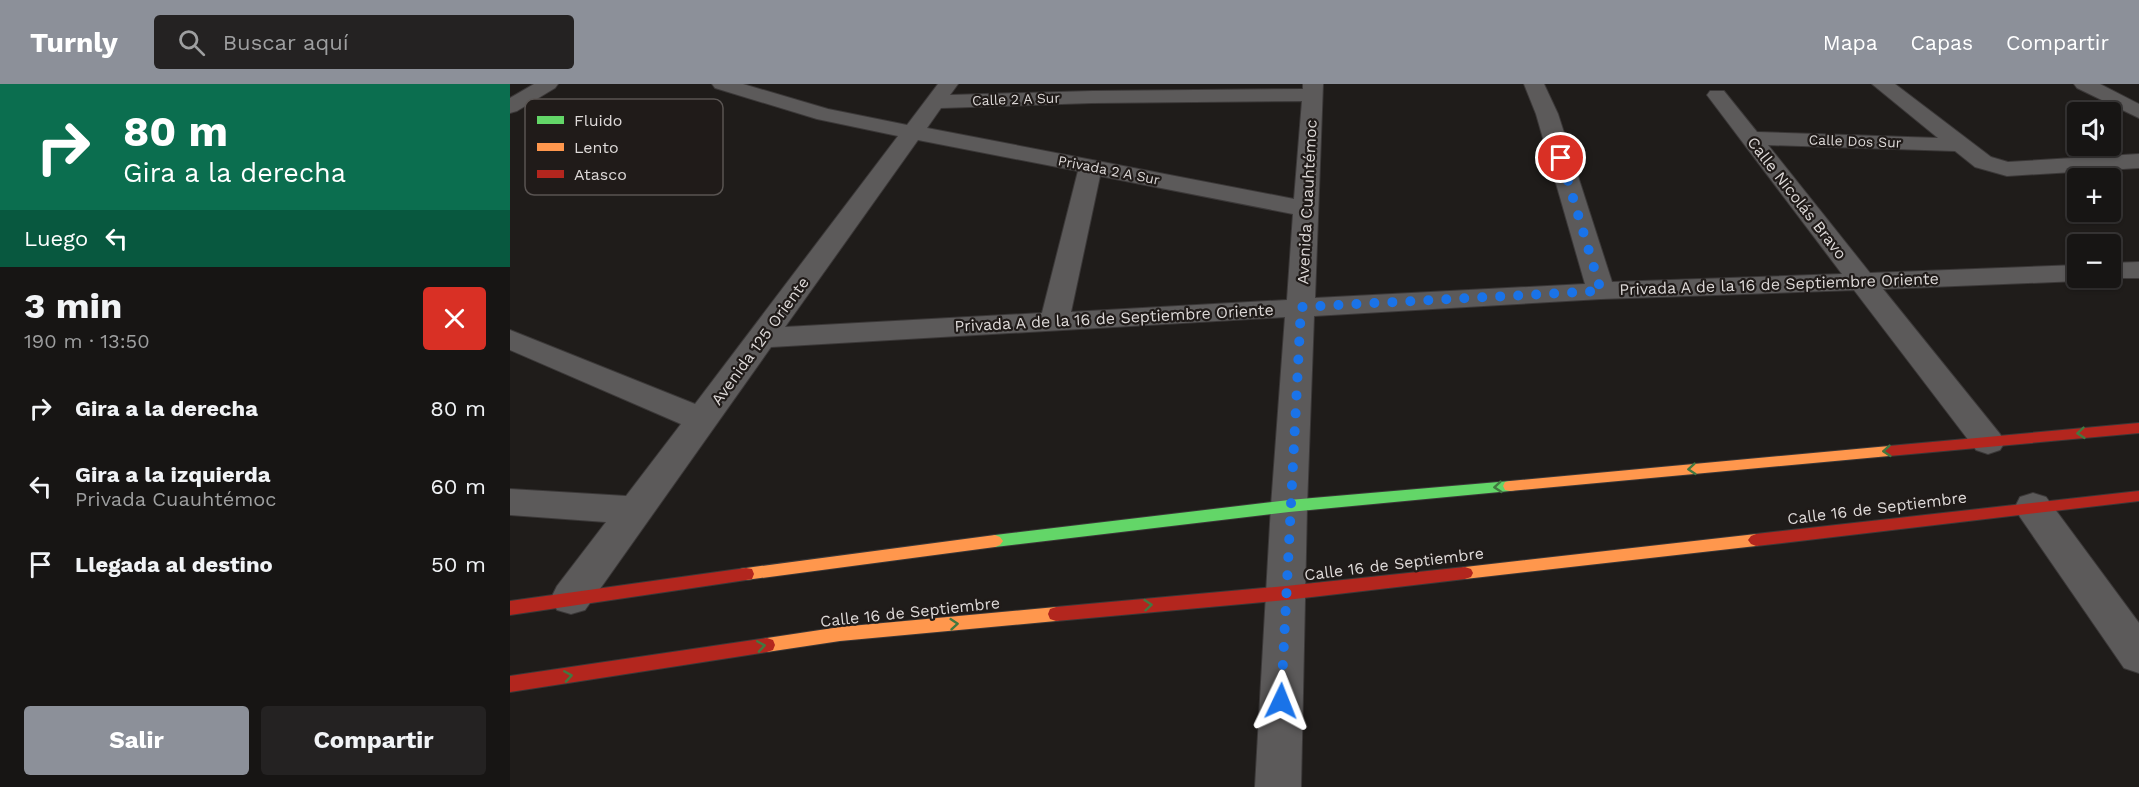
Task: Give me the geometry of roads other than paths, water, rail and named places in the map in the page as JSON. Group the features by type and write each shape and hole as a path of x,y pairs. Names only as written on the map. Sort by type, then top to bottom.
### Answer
{"main road":[{"path":"510,608 855,558 1289,506 2139,428"},
{"name":"Calle 16 de Septiembre","path":"510,684 840,634 1286,593 2139,496"}],"street":[{"path":"515,101 549,84"},
{"path":"722,84 824,116 913,131"},
{"path":"1534,84 1547,114 1601,291"},
{"path":"1882,84 1983,162 1994,166 2007,169 2139,161"},
{"path":"2085,84 2139,112"},
{"name":"Calle 2 A Sur","path":"941,93 1092,97 1313,89"},
{"name":"Avenida Cuauhtémoc","path":"1278,787 1289,506 1313,89"},
{"name":"Avenida 125 Oriente","path":"571,598 941,93"},
{"name":"Calle Nicolás Bravo","path":"1717,95 1988,442"},
{"name":"Privada 2 A Sur","path":"913,131 1306,208"},
{"name":"Calle Dos Sur","path":"1750,138 1961,145"},
{"path":"1054,322 1090,166"},
{"path":"2121,271 2139,270"},
{"name":"Privada A de la 16 de Septiembre Oriente","path":"762,338 1601,291 2067,273"},
{"path":"510,339 702,420"},
{"path":"510,502 635,510"},
{"path":"2032,507 2139,655"}]}
